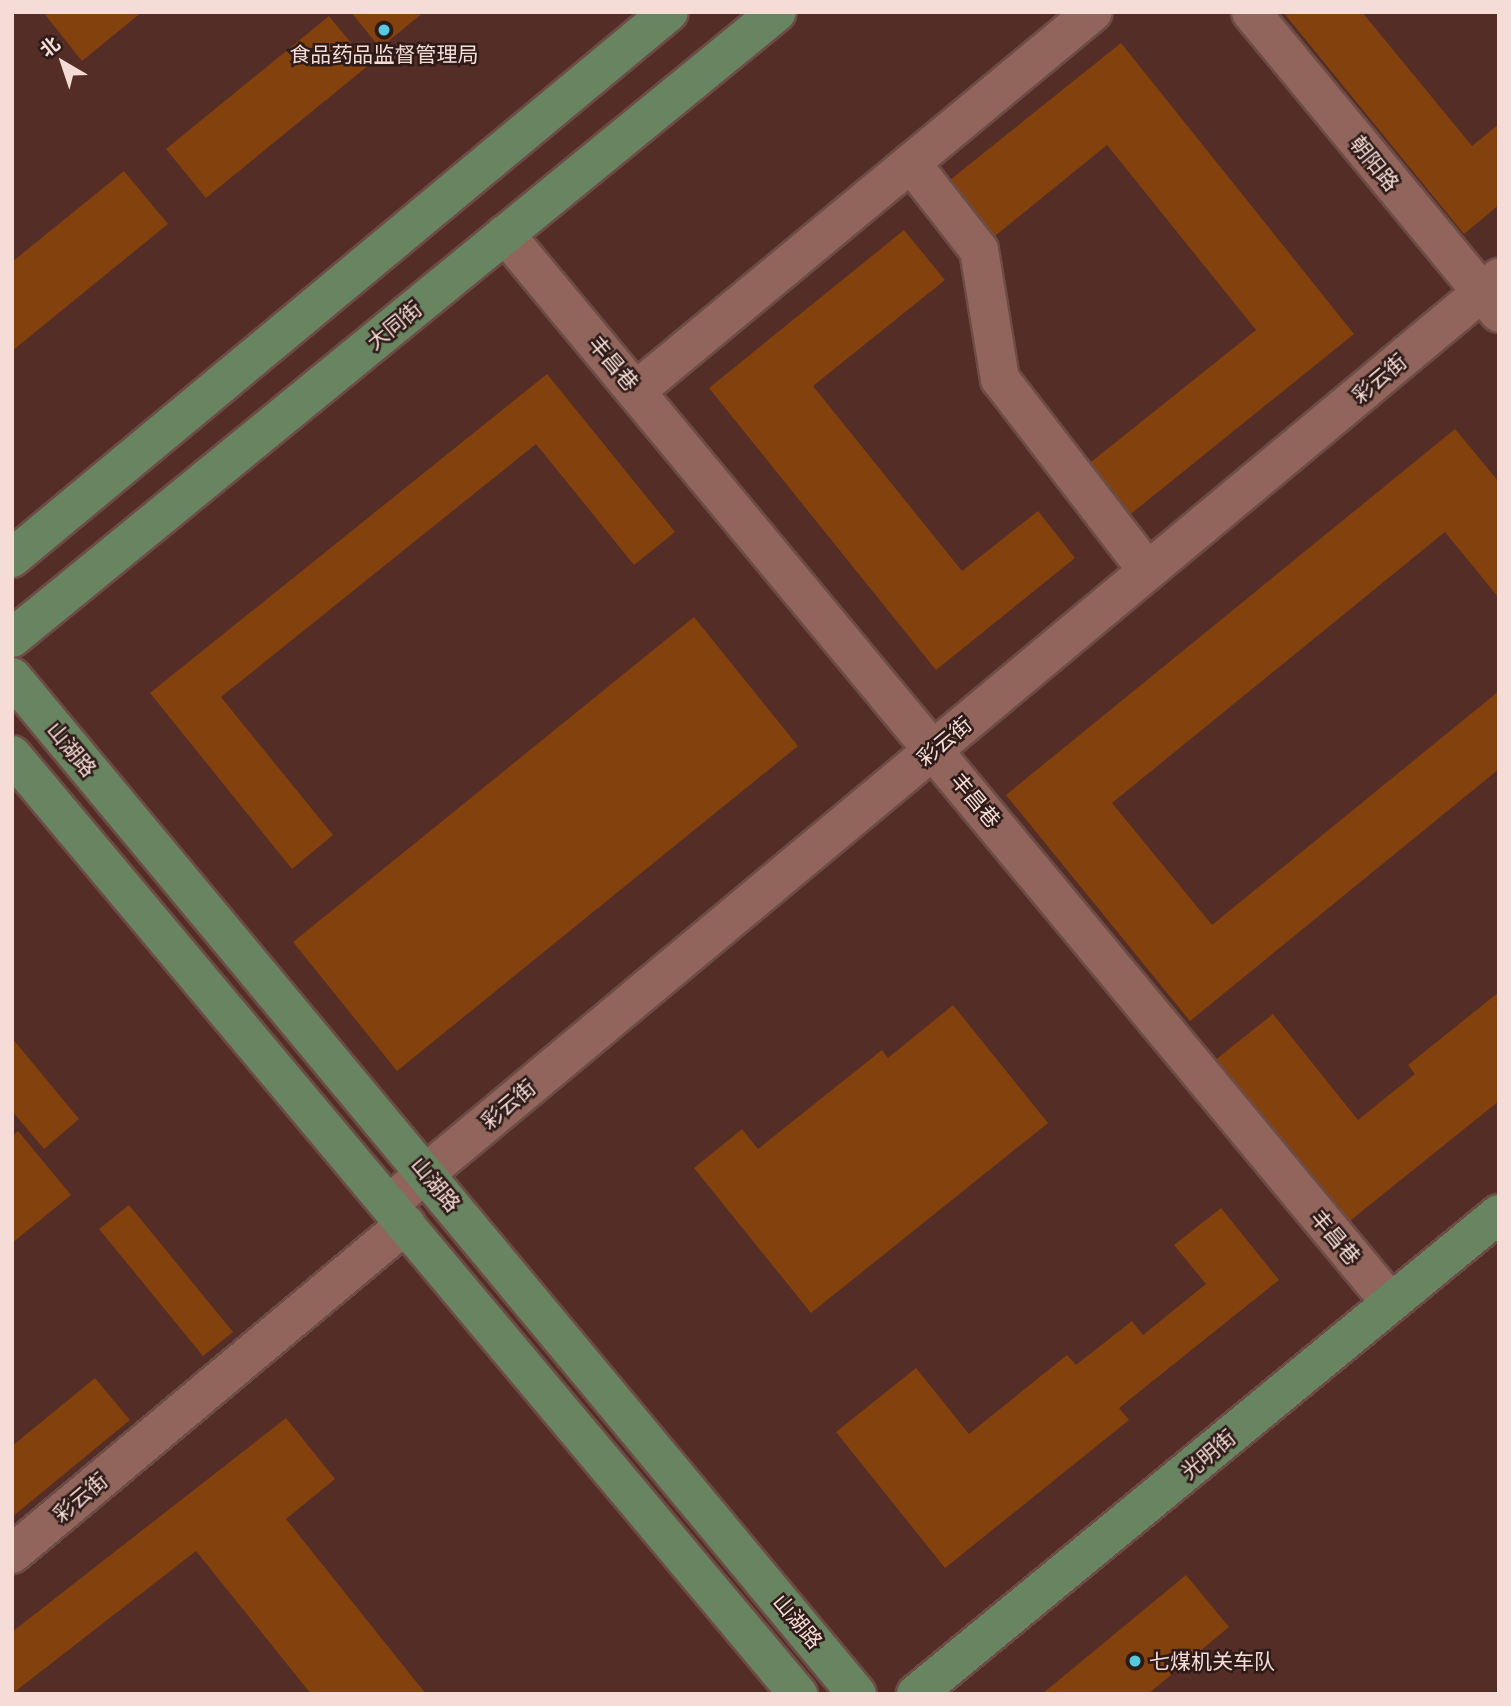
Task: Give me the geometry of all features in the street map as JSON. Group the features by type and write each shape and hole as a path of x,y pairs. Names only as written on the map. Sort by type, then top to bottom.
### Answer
{"main road":[{"path":"12,558 669,12"},
{"name":"大同街","path":"12,638 777,12"},
{"name":"山湖路","path":"12,677 857,1694"},
{"path":"12,755 798,1694"},
{"name":"光明街","path":"916,1694 1499,1214"}],"street":[{"path":"638,390 1093,12"},
{"name":"朝阳路","path":"1251,12 1493,295"},
{"path":"911,163 979,250 1000,379 1148,571"},
{"name":"丰昌巷","path":"505,234 638,390 1391,1303"},
{"name":"彩云街","path":"12,1554 397,1214 426,1172 1148,571 1493,295"}],"building":[{"path":"43,12 142,12 82,61"},
{"name":"食品药品监督管理局","path":"351,12 424,12 380,48"},
{"path":"1283,12 1362,12 1472,146 1499,124 1499,205 1464,234"},
{"path":"329,16 369,65 206,198 166,149"},
{"path":"1121,43 1354,334 1127,517 1086,466 1256,330 1107,145 995,236 950,180"},
{"path":"124,171 168,224 12,351 12,262"},
{"path":"904,230 945,280 813,386 962,571 1038,511 1075,558 936,670 709,388"},
{"path":"547,374 675,532 634,565 536,444 221,697 333,835 292,869 150,693"},
{"path":"1455,429 1499,482 1499,598 1445,532 1112,803 1212,925 1499,691 1499,769 1190,1021 1006,795"},
{"path":"694,617 798,746 397,1071 293,942"},
{"path":"1499,992 1499,1101 1346,1224 1214,1061 1273,1014 1358,1120 1415,1074 1408,1065"},
{"path":"953,1005 1048,1123 811,1313 694,1168 742,1129 758,1149 882,1050 888,1058"},
{"path":"12,1038 79,1119 44,1149 12,1111"},
{"path":"18,1131 71,1195 12,1243 12,1136"},
{"path":"129,1205 233,1332 203,1356 99,1229"},
{"path":"1221,1208 1279,1280 1119,1408 1129,1420 945,1568 836,1432 916,1368 969,1434 1067,1355 1076,1365 1132,1321 1143,1335 1206,1284 1174,1245"},
{"path":"95,1378 130,1420 12,1517 12,1446"},
{"path":"286,1418 335,1479 286,1519 426,1694 311,1694 196,1551 12,1694 12,1632"},
{"name":"七煤机关车队","path":"1186,1575 1229,1627 1148,1694 1042,1694"}],"place":[{"name":"食品药品监督管理局","path":"384,30"},
{"name":"七煤机关车队","path":"1135,1661"}]}
